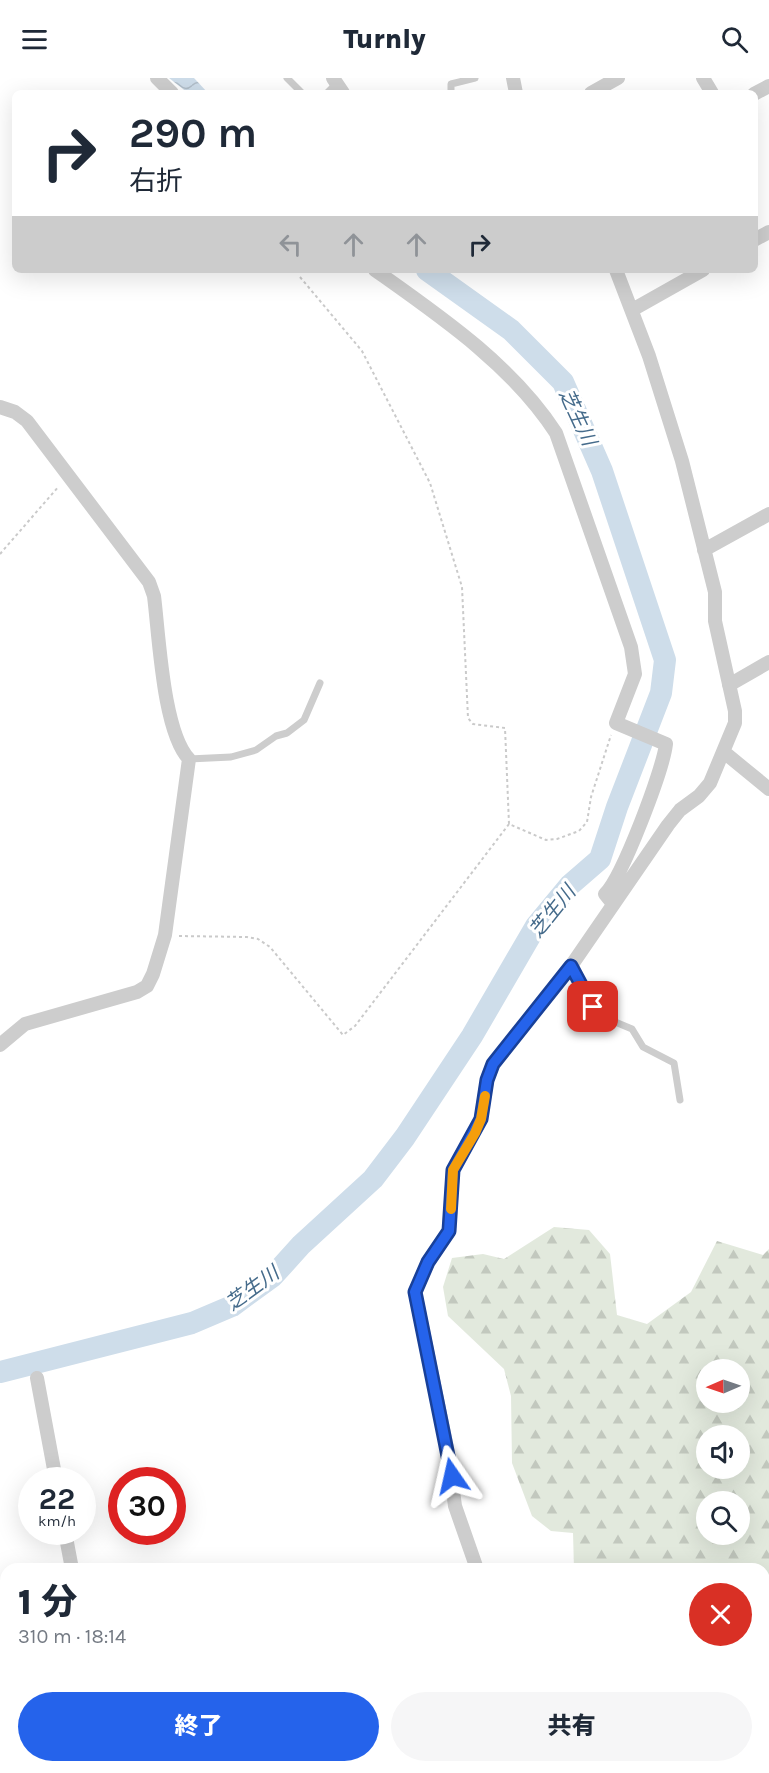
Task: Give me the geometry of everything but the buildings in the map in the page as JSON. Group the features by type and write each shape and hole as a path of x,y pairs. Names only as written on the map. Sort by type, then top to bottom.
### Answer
{"street":[{"path":"157,78 169,90"},
{"path":"596,90 618,78"},
{"path":"379,273 440,317 517,383 556,433 631,647 635,674 620,725 666,744 623,866 613,886 605,894 613,904"},
{"path":"475,1563 455,1506 448,1453 415,1292 428,1262 449,1231 453,1170 481,1119 487,1080 493,1064 571,966 680,810 699,796 710,783 725,753 735,723 715,621 715,592 682,460 632,310 617,273"},
{"path":"632,310 698,273"},
{"path":"0,407 15,412 27,421 149,582 154,596 169,710 182,751 189,759 165,935 147,986 137,992 26,1024 0,1045"},
{"path":"704,550 769,514"},
{"path":"729,684 769,662"},
{"path":"725,753 769,789"},
{"path":"37,1378 54,1467"},
{"path":"67,1545 71,1563"}],"lane":[{"path":"287,78 299,90"},
{"path":"451,90 451,84 475,78"},
{"path":"189,759 231,757 256,750 276,736 287,733 304,720 320,683"},
{"path":"571,966 593,1007 608,1019 632,1029 643,1047 674,1063 680,1100"}],"path":[{"path":"165,935 258,939 270,947 343,1035 355,1026 509,824 505,728 473,724 468,718 462,587 430,483 362,351 300,277"},
{"path":"0,554 68,475"},
{"path":"509,824 546,840 557,839 579,831 587,822 591,797 620,725"}],"green space":[{"path":"554,1227 589,1230 610,1254 617,1315 647,1324 691,1292 717,1241 763,1255 769,1249 769,1563 574,1563 573,1533 551,1531 532,1516 512,1463 511,1396 504,1369 448,1316 443,1287 452,1258 483,1254 504,1259"}],"water":[{"path":"169,78 194,78 205,90 184,90"}],"waterway":[{"name":"芝生川","path":"0,1372 192,1323 232,1306 273,1276 301,1245 373,1179 405,1137 472,1036 536,926 570,885 600,859 617,807 661,693 665,660 602,471 563,382 511,330 431,273"}],"slow traffic":[{"path":"451,1209 450,1187 453,1170 460,1154 475,1133 481,1119 485,1096"}],"route":[{"path":"452,1476 416,1307 415,1292 428,1262 449,1231 451,1224 450,1187 453,1170 481,1119 487,1080 493,1064 571,966 593,1007"}]}
